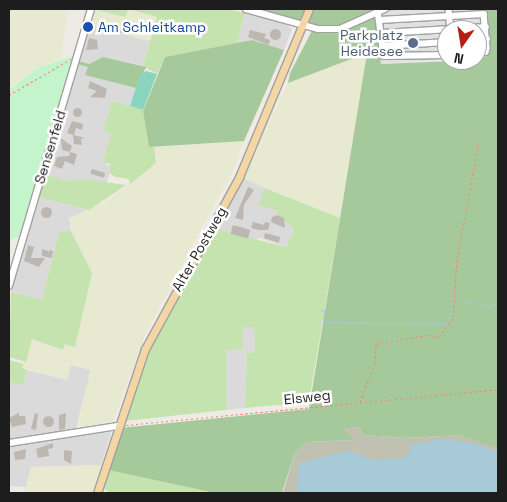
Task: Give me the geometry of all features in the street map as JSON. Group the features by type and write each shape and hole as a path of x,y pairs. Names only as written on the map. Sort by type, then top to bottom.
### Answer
{"main road":[{"name":"Alter Postweg","path":"97,493 118,426 148,342 239,177 309,9"}],"street":[{"name":"Sensenfeld","path":"9,286 91,9"},
{"path":"246,9 303,24 340,29 385,9"},
{"path":"378,11 384,56 388,58 437,56"},
{"path":"380,20 449,12 484,14 485,20"},
{"path":"382,33 437,30"},
{"path":"382,46 437,43"},
{"path":"9,443 118,426"}],"path":[{"path":"9,95 77,56"},
{"path":"360,402 374,363 376,344 426,335 439,337 453,317 457,259 479,140"},
{"name":"Elsweg","path":"118,426 498,389"}],"shaded area":[{"path":"9,9 68,9 61,58 41,66 9,88"},
{"path":"93,9 125,17 128,9 158,17 150,41 88,25"},
{"name":"Parkplatz Heidesee","path":"413,9 486,9 486,20 437,20 437,60 381,64 377,12"},
{"path":"245,13 284,23 292,29 284,50 252,40 237,43"},
{"path":"88,25 150,41 143,66 103,57 89,64 78,61"},
{"path":"367,53 340,218 243,178 288,83"},
{"path":"77,64 88,67 86,75 136,88 130,106 112,101 103,130 111,133 103,162 112,167 106,184 84,179 68,181 44,175"},
{"path":"244,141 234,168 146,332 113,421 82,427 78,419 91,369 71,365 67,380 22,368 32,339 63,350 65,344 75,346 92,273 71,231 69,218 105,202 156,163 154,147"},
{"path":"243,178 265,188 259,205 278,211 277,214 294,227 286,247 260,238 254,241 215,229"},
{"path":"38,197 89,210 69,218 71,231 59,232 42,300 11,292"},
{"path":"243,327 254,328 255,352 247,353 245,408 226,410 226,349"},
{"path":"71,365 91,370 76,429 9,440 9,382 23,385 27,370 67,380"},
{"path":"359,427 363,435 407,438 459,435 498,447 498,493 283,493 294,455 306,442 355,440 342,429"},
{"path":"108,430 111,434 101,465 31,467 26,487 9,486 9,445"},
{"path":"101,465 93,493 25,493 31,467"}],"green space":[{"path":"93,9 129,9 125,17"},
{"path":"129,9 227,9 245,13 237,43 165,57 157,74 143,66 157,17"},
{"path":"256,9 413,9 377,12 381,64 437,62 437,70 487,70 486,9 498,9 497,448 459,435 407,438 363,435 359,427 343,429 355,440 306,442 294,455 282,493 215,493 108,470 120,428 309,409 367,53 288,83 290,73 315,25"},
{"path":"252,40 284,50 244,141 149,147 143,111 165,57"},
{"path":"73,56 20,236 9,240 9,90 39,67"},
{"path":"103,57 146,67 136,88 85,75 88,67 77,64 78,61 89,64"},
{"path":"146,71 157,74 143,110 130,106 140,75"},
{"path":"112,101 143,110 149,147 154,147 156,163 130,184 129,179 115,177 110,173 110,164 103,162 111,133 103,130"},
{"path":"45,175 68,181 84,179 126,185 89,210 38,197"},
{"path":"265,188 340,218 309,402 245,408 247,353 255,352 254,328 243,327 242,349 226,350 226,410 124,421 150,350 215,229 286,247 294,228 277,214 278,211 258,205"},
{"path":"71,231 92,273 75,347 65,344 63,350 32,339 26,362 9,357 11,292 42,300 59,232"},
{"path":"9,360 24,364 22,368 27,370 23,385 9,382"},
{"path":"108,470 215,493 110,493 102,487"}],"water":[{"path":"443,439 476,444 498,452 498,487 495,493 297,493 299,463 349,451 374,460 394,459 408,456 411,445"}],"building":[{"path":"114,27 130,31 129,35 113,31"},
{"path":"275,28 281,34 275,40 269,34"},
{"path":"250,30 266,34 264,38 270,40 269,45 248,37"},
{"path":"89,38 97,40 98,49 86,50"},
{"path":"90,81 107,89 105,98 90,97 97,91 88,88"},
{"path":"77,107 82,112 77,117 72,112"},
{"path":"72,121 83,124 82,130 76,128 74,135 67,133"},
{"path":"73,135 85,138 81,139 82,145 74,144"},
{"path":"61,138 72,146 70,152 62,150"},
{"path":"70,152 77,154 74,165 65,161 62,169 54,166 57,157 69,156"},
{"path":"92,169 105,173 104,178 91,174"},
{"path":"248,187 254,190 244,205 243,220 235,218"},
{"path":"44,207 48,207 51,212 50,216 44,217 41,214 41,210"},
{"path":"277,215 284,218 285,228 271,222 272,217"},
{"path":"253,222 264,225 265,222 270,223 268,230 258,230 251,228"},
{"path":"233,225 250,230 248,239 231,234"},
{"path":"265,233 280,237 279,243 264,238"},
{"path":"28,245 34,247 31,258 45,258 39,267 24,261"},
{"path":"42,249 48,251 48,254 49,250 53,251 52,258 42,256"},
{"path":"19,413 19,416 25,416 26,424 12,427 9,418"},
{"path":"35,413 38,414 36,430 31,429"},
{"path":"66,413 65,429 59,430 59,415"},
{"path":"48,415 54,421 48,427 42,421"},
{"path":"53,443 53,448 48,449 49,456 38,458 36,449"},
{"path":"26,449 25,459 15,460 14,452"},
{"path":"64,450 72,451 71,464 64,460"}],"waterway":[{"path":"321,309 324,311 323,322 448,324 453,298"},
{"path":"463,300 489,307 498,303"}],"place":[{"name":"Am Schleitkamp","path":"88,27"},
{"name":"Parkplatz Heidesee","path":"413,43"}]}
